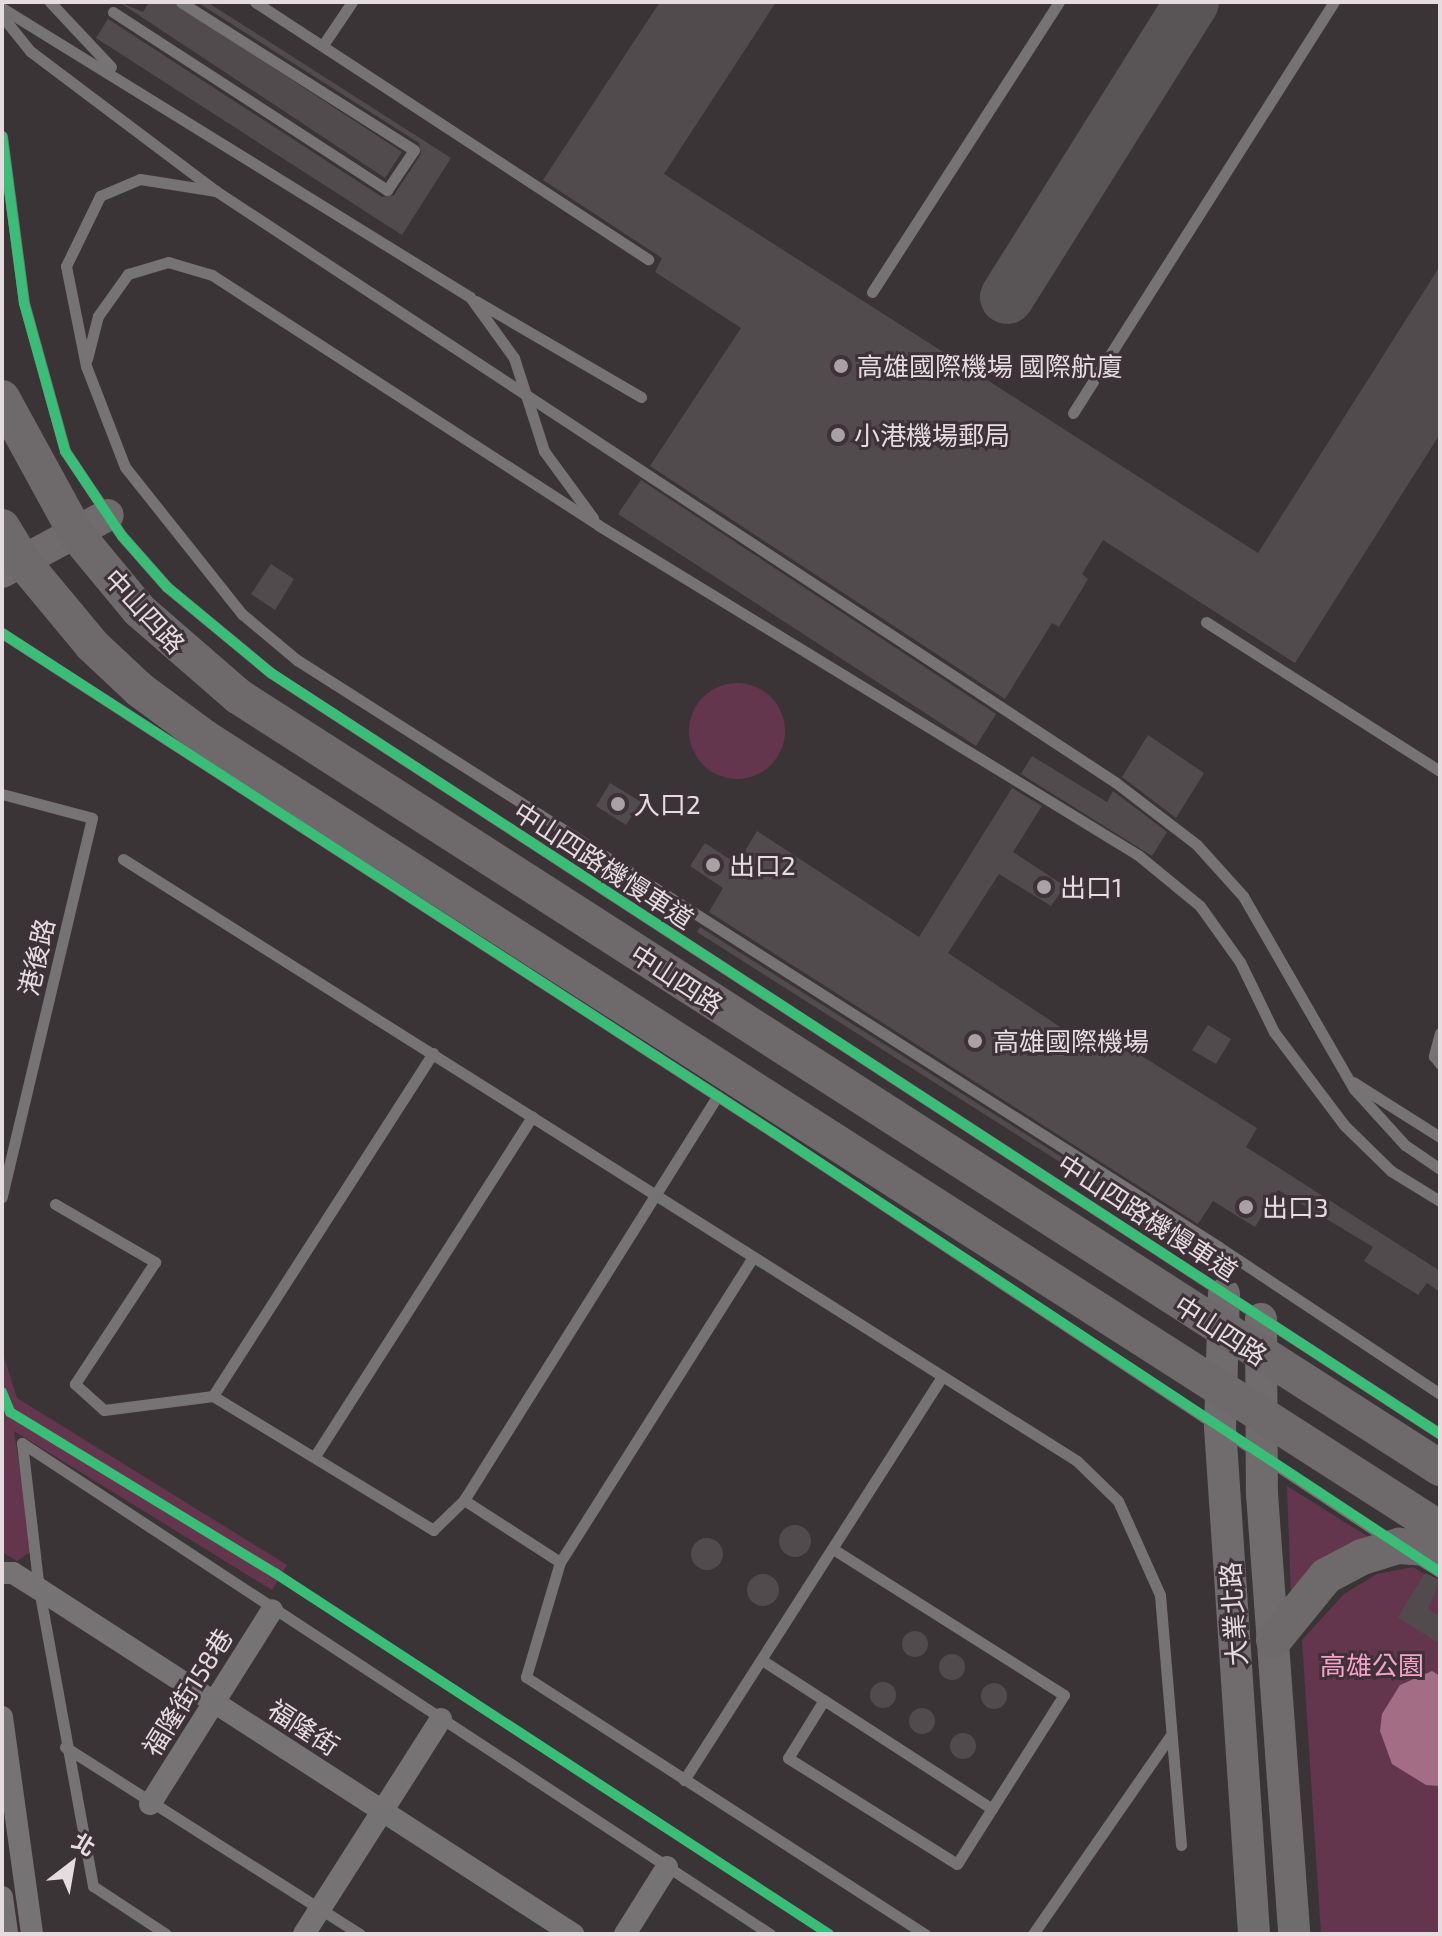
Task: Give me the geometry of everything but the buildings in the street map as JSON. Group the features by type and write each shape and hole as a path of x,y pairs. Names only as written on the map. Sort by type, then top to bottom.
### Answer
{"main road":[{"name":"中山四路","path":"2,398 77,535 139,610 238,696 1222,1331 1440,1468"},
{"name":"中山四路","path":"2,527 13,567 140,690 205,738 1221,1385 1440,1529"},
{"path":"1274,1640 1326,1576 1362,1557 1399,1546 1440,1549"}],"street":[{"path":"13,567 77,535 108,515"},
{"name":"大業北路","path":"1224,1294 1220,1427 1254,1934"},
{"name":"大業北路","path":"1261,1319 1261,1455 1294,1934"},
{"name":"福隆街","path":"2,1573 13,1573 39,1589 573,1934"},
{"name":"福隆街158巷","path":"150,1804 272,1610"},
{"path":"2,1717 32,1934"},
{"path":"304,1934 441,1719"},
{"path":"625,1934 667,1867"},
{"path":"2,1897 7,1934"}],"lane":[{"path":"50,2 123,79"},
{"path":"113,12 387,190 414,150 181,2"},
{"path":"255,2 648,259"},
{"path":"323,45 352,2"},
{"path":"872,292 1059,2"},
{"path":"1073,413 1334,2"},
{"path":"2,8 123,79 470,297 641,397"},
{"path":"2,16 30,51 216,191 1115,782 1197,845 1243,896 1354,1089 1405,1145 1440,1169"},
{"name":"中山四路機慢車道","path":"2,136 24,303 65,451 108,515 167,587 271,673 1440,1434"},
{"path":"216,191 140,179 100,196 66,266 86,366 125,467 200,567 242,614 297,660 1219,1247 1440,1394"},
{"path":"86,366 98,316 128,274 168,262 212,275 598,525 1138,855 1200,906 1240,962 1274,1032 1344,1125 1391,1171 1440,1201"},
{"path":"470,297 514,358 544,451 598,525"},
{"path":"1206,622 1440,771"},
{"path":"2,633 717,1096 1440,1572"},
{"name":"港後路","path":"2,794 92,818 2,1197"},
{"path":"123,859 1077,1461 1118,1501 1160,1595 1181,1845"},
{"path":"1440,1033 1434,1056 1440,1064"},
{"path":"213,1396 433,1053"},
{"path":"1336,1071 1440,1137"},
{"path":"55,1204 155,1262 75,1384 104,1410 213,1396 433,1530 464,1500 717,1096"},
{"path":"315,1456 532,1117"},
{"path":"1219,1247 1224,1294"},
{"path":"753,1257 560,1562 526,1677 925,1934"},
{"path":"684,1780 942,1377"},
{"path":"166,1934 93,1886 65,1747 39,1589 22,1443 272,1610 770,1934"},
{"path":"464,1500 560,1562"},
{"path":"824,1700 788,1758 957,1864 1064,1695 833,1549"},
{"path":"762,1660 992,1809"},
{"path":"1033,1934 1172,1734"},
{"path":"65,1747 150,1804 360,1934"}],"green space":[{"path":"737,683 755,687 771,697 781,713 785,731 781,749 771,765 755,775 737,779 719,775 703,765 693,749 689,731 693,713 703,697 719,687"},
{"path":"2,1351 17,1398 287,1565 272,1590 14,1431 32,1551 17,1561 2,1552"},
{"path":"1287,1486 1370,1538 1291,1595"},
{"name":"高雄公園","path":"1413,1567 1440,1584 1440,1934 1321,1934 1302,1640 1344,1594 1377,1574"}],"shaded area":[{"path":"1432,1671 1440,1676 1440,1786 1426,1785 1392,1764 1380,1731 1382,1714 1400,1685"}],"taxiway":[{"path":"1007,297 1192,2"}],"cycle path":[{"path":"2,136 24,303 65,451 122,536 167,587 271,673 1440,1434"},
{"path":"2,633 773,1132 1440,1572"},
{"path":"2,1392 10,1412 275,1573 829,1934"}],"place":[{"name":"高雄國際機場 國際航廈","path":"841,366"},
{"name":"小港機場郵局","path":"838,435"},
{"name":"入口2","path":"618,804"},
{"name":"出口2","path":"713,865"},
{"name":"出口1","path":"1044,887"},
{"name":"高雄國際機場","path":"975,1041"},
{"name":"出口3","path":"1246,1207"}]}
